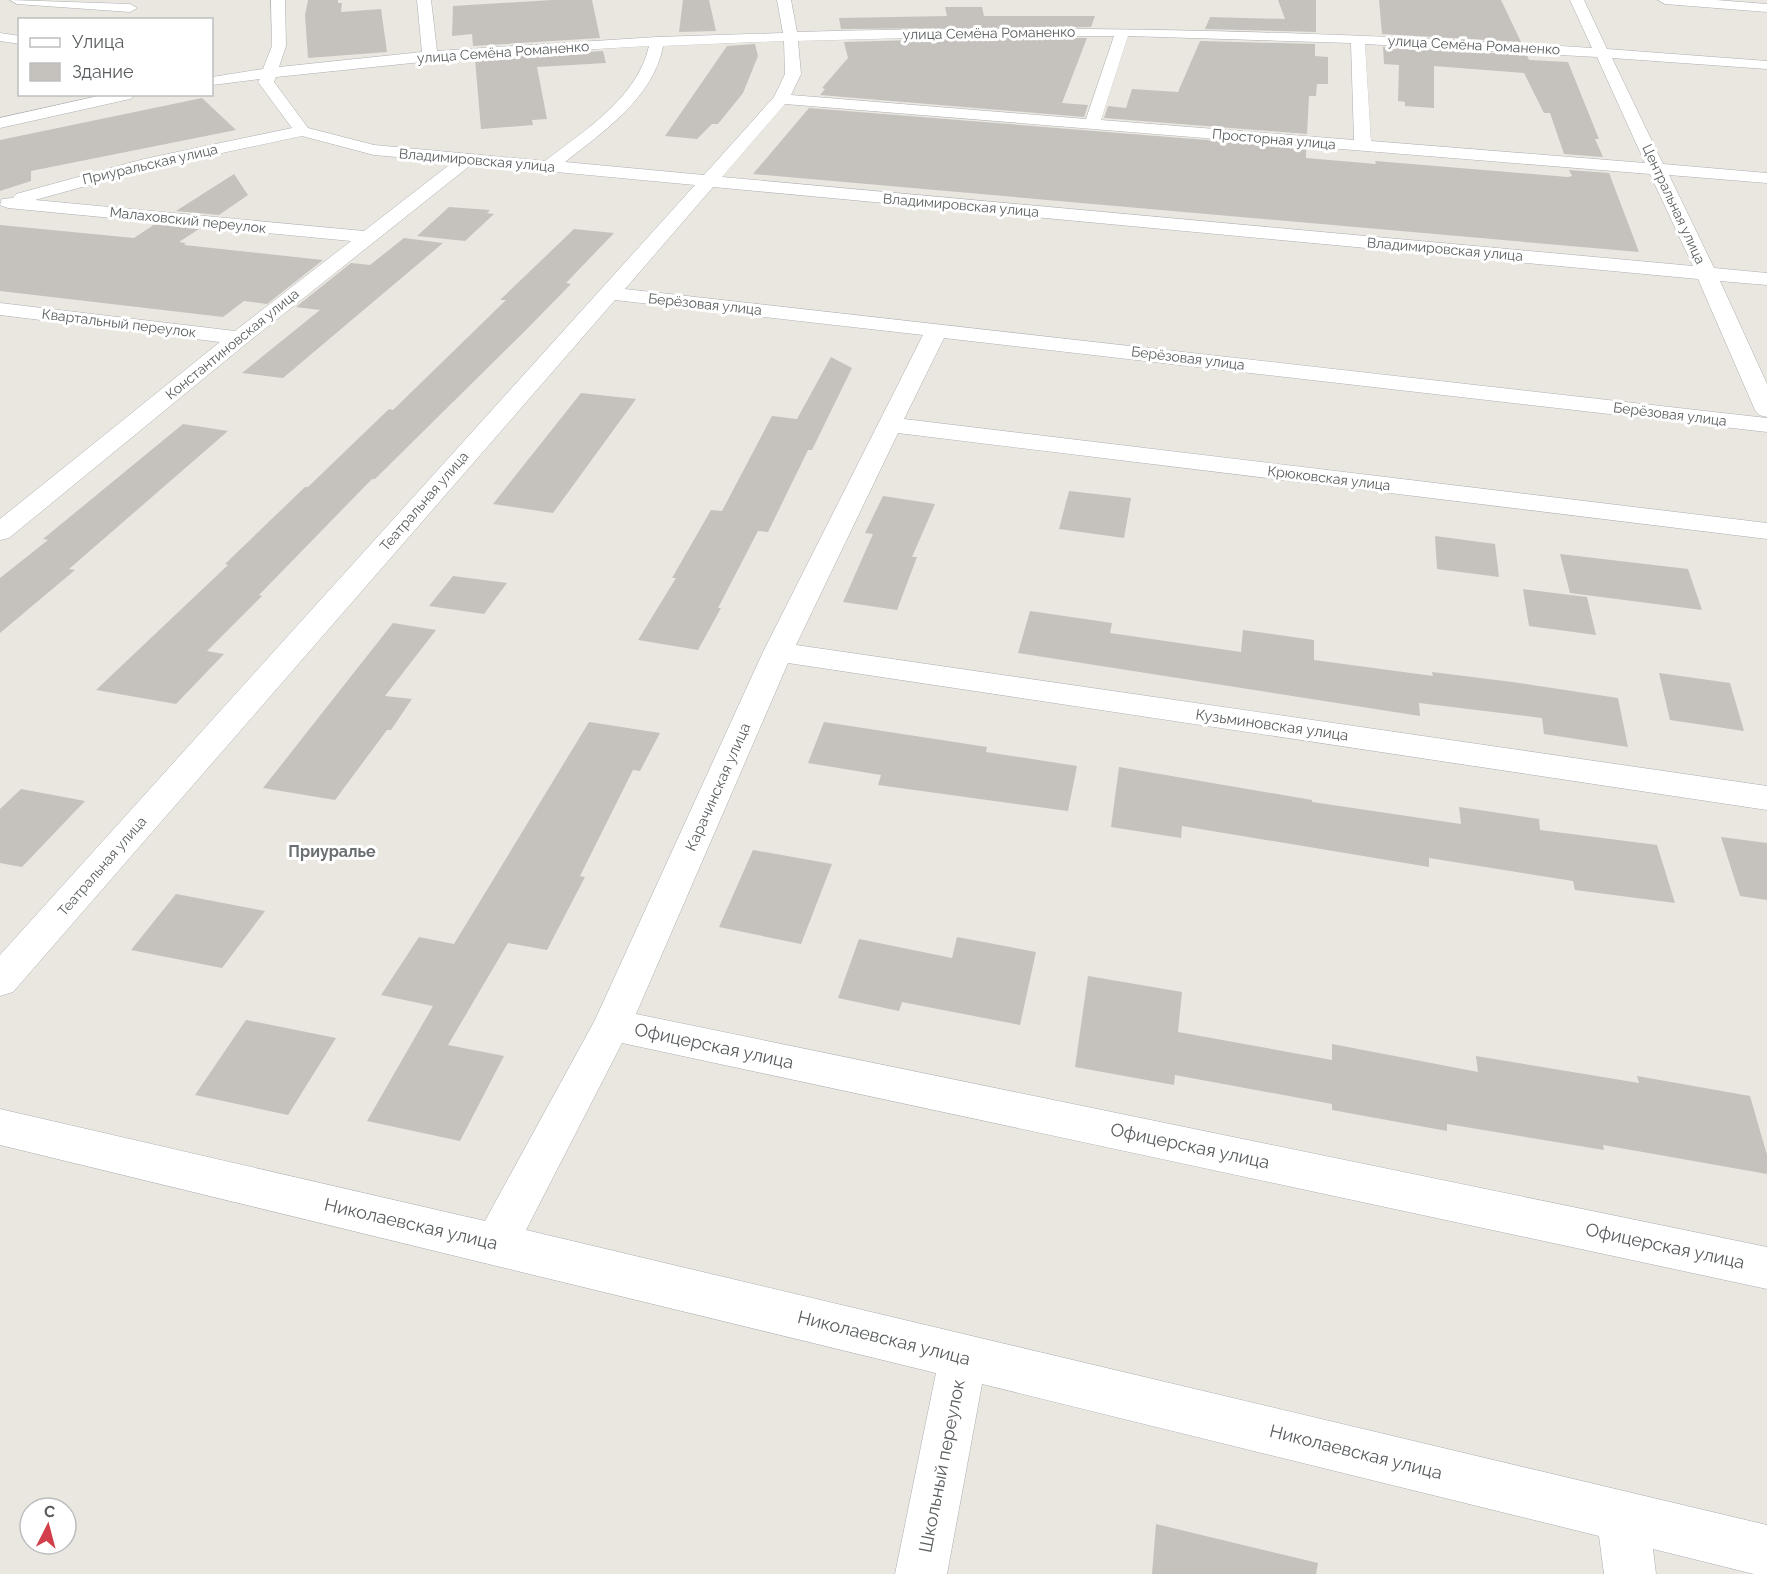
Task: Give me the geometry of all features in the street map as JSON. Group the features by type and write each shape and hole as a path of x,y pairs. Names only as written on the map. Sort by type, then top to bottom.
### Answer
{"street":[{"path":"17,0 135,6 112,18"},
{"path":"278,0 279,45 266,82 303,131"},
{"path":"424,0 430,56"},
{"name":"Театральная улица","path":"0,981 705,182 781,99 793,74 791,37 784,0"},
{"name":"Центральная улица","path":"1577,0 1707,273 1767,410"},
{"path":"1665,0 1767,8"},
{"path":"1092,124 1122,32"},
{"name":"улица Семёна Романенко","path":"213,81 269,72 430,56 657,41 1122,32 1358,39 1603,52 1767,65"},
{"path":"0,38 18,40"},
{"path":"1358,39 1363,146"},
{"path":"549,166 594,132 625,101 650,68 657,41"},
{"path":"42,96 59,109"},
{"path":"0,123 121,96"},
{"name":"Просторная улица","path":"781,99 1767,178"},
{"name":"Владимировская улица","path":"303,131 374,150 468,160 1767,279"},
{"name":"Приуральская улица","path":"4,204 144,164 303,131"},
{"name":"Константиновская улица","path":"0,532 239,338 468,160"},
{"name":"Малаховский переулок","path":"4,204 368,237"},
{"name":"Берёзовая улица","path":"608,293 1767,425"},
{"name":"Квартальный переулок","path":"0,309 239,338"},
{"name":"Карачинская улица","path":"496,1244 612,1025 778,652 937,330"},
{"name":"Крюковская улица","path":"891,425 1767,531"},
{"name":"Кузьминовская улица","path":"778,652 1767,798"},
{"name":"Офицерская улица","path":"612,1025 1767,1268"},
{"name":"Николаевская улица","path":"0,1127 496,1244 1767,1551"},
{"name":"Школьный переулок","path":"921,1574 963,1358"},
{"path":"1622,1516 1630,1574"}],"building":[{"path":"308,0 338,0 338,3 342,3 341,12 381,9 387,52 308,58 305,15"},
{"path":"592,0 600,38 473,46 472,34 452,36 453,6"},
{"path":"683,0 709,0 716,31 679,32"},
{"path":"1278,0 1316,0 1316,32 1205,29 1210,17 1285,19"},
{"path":"1379,0 1501,0 1521,42 1382,34"},
{"path":"945,7 982,7 984,16 1095,16 1091,27 841,29 839,18 947,16"},
{"path":"1087,38 1062,103 1088,105 1084,117 820,95 825,89 822,88 848,58 844,42"},
{"path":"1200,41 1315,44 1315,56 1328,57 1328,84 1317,84 1316,96 1309,96 1307,134 1104,118 1108,106 1126,108 1132,89 1178,92"},
{"path":"755,44 758,56 743,93 718,124 712,124 697,139 665,136 727,46"},
{"path":"1383,47 1527,55 1529,60 1568,62 1599,139 1595,139 1603,157 1564,154 1550,113 1544,113 1524,73 1434,66 1434,108 1405,106 1405,102 1398,101 1399,65 1384,64"},
{"path":"603,51 606,63 537,67 547,119 532,120 533,125 481,129 475,59"},
{"path":"202,98 236,130 31,171 31,181 0,191 0,140"},
{"path":"809,108 1306,148 1306,158 1376,164 1375,161 1568,177 1572,176 1569,170 1609,173 1639,252 753,174"},
{"path":"234,174 248,195 219,215 176,211"},
{"path":"449,207 490,210 487,213 494,214 465,241 417,236"},
{"path":"155,224 199,229 179,242 186,243 184,245 323,260 267,304 244,301 223,317 0,291 0,225 134,238"},
{"path":"574,229 614,233 566,283 571,284 525,331 375,479 372,479 259,595 262,596 207,651 224,654 176,704 96,690 228,565 225,564 305,487 308,487 389,409 393,410 506,300 500,300"},
{"path":"404,238 443,243 283,378 242,373 320,310 296,307 351,263 370,265"},
{"path":"831,357 852,368 768,532 758,531 698,650 638,640 676,578 672,578 711,510 722,511 772,416 797,419"},
{"path":"581,393 636,399 553,513 493,504"},
{"path":"183,424 228,431 69,569 75,570 0,633 0,578 48,540 43,539"},
{"path":"1069,491 1131,498 1124,538 1059,529"},
{"path":"883,496 935,504 912,557 917,557 897,610 843,602 873,534 865,533"},
{"path":"1435,536 1495,544 1499,577 1437,569"},
{"path":"1560,554 1688,569 1702,610 1570,593"},
{"path":"453,576 507,583 484,614 429,606"},
{"path":"1523,589 1587,597 1596,635 1529,626"},
{"path":"1030,611 1112,623 1110,633 1241,652 1243,630 1314,640 1314,660 1433,676 1432,672 1512,682 1618,698 1628,747 1544,734 1542,718 1419,703 1420,716 1018,653"},
{"path":"393,623 436,630 385,696 412,699 391,730 387,730 335,800 263,788"},
{"path":"1659,673 1730,683 1744,731 1670,720"},
{"path":"589,722 660,733 640,771 633,770 580,876 585,877 547,950 508,943 448,1045 504,1056 460,1141 367,1121 433,1006 381,995 419,937 454,944"},
{"path":"824,722 987,747 986,752 1077,766 1068,811 878,785 881,775 808,763"},
{"path":"1119,767 1312,800 1312,802 1461,824 1459,807 1539,819 1540,830 1657,845 1675,903 1575,890 1573,881 1429,858 1429,867 1182,826 1181,838 1111,827"},
{"path":"21,789 85,801 22,867 0,863 0,809"},
{"path":"1721,837 1767,843 1767,900 1740,896"},
{"path":"753,850 832,864 801,944 719,927"},
{"path":"176,894 265,911 222,968 131,950"},
{"path":"957,937 1036,952 1020,1025 902,1002 899,1011 838,998 859,939 952,958"},
{"path":"1088,976 1182,992 1178,1032 1332,1060 1332,1044 1478,1072 1476,1056 1639,1083 1637,1076 1750,1096 1767,1155 1767,1174 1603,1145 1604,1150 1447,1124 1447,1131 1332,1110 1332,1104 1175,1075 1174,1085 1075,1067"},
{"path":"246,1020 336,1038 288,1115 195,1095"},
{"path":"1156,1524 1318,1563 1316,1574 1152,1574"}],"district":[{"name":"Приуралье","path":"332,851"}]}
